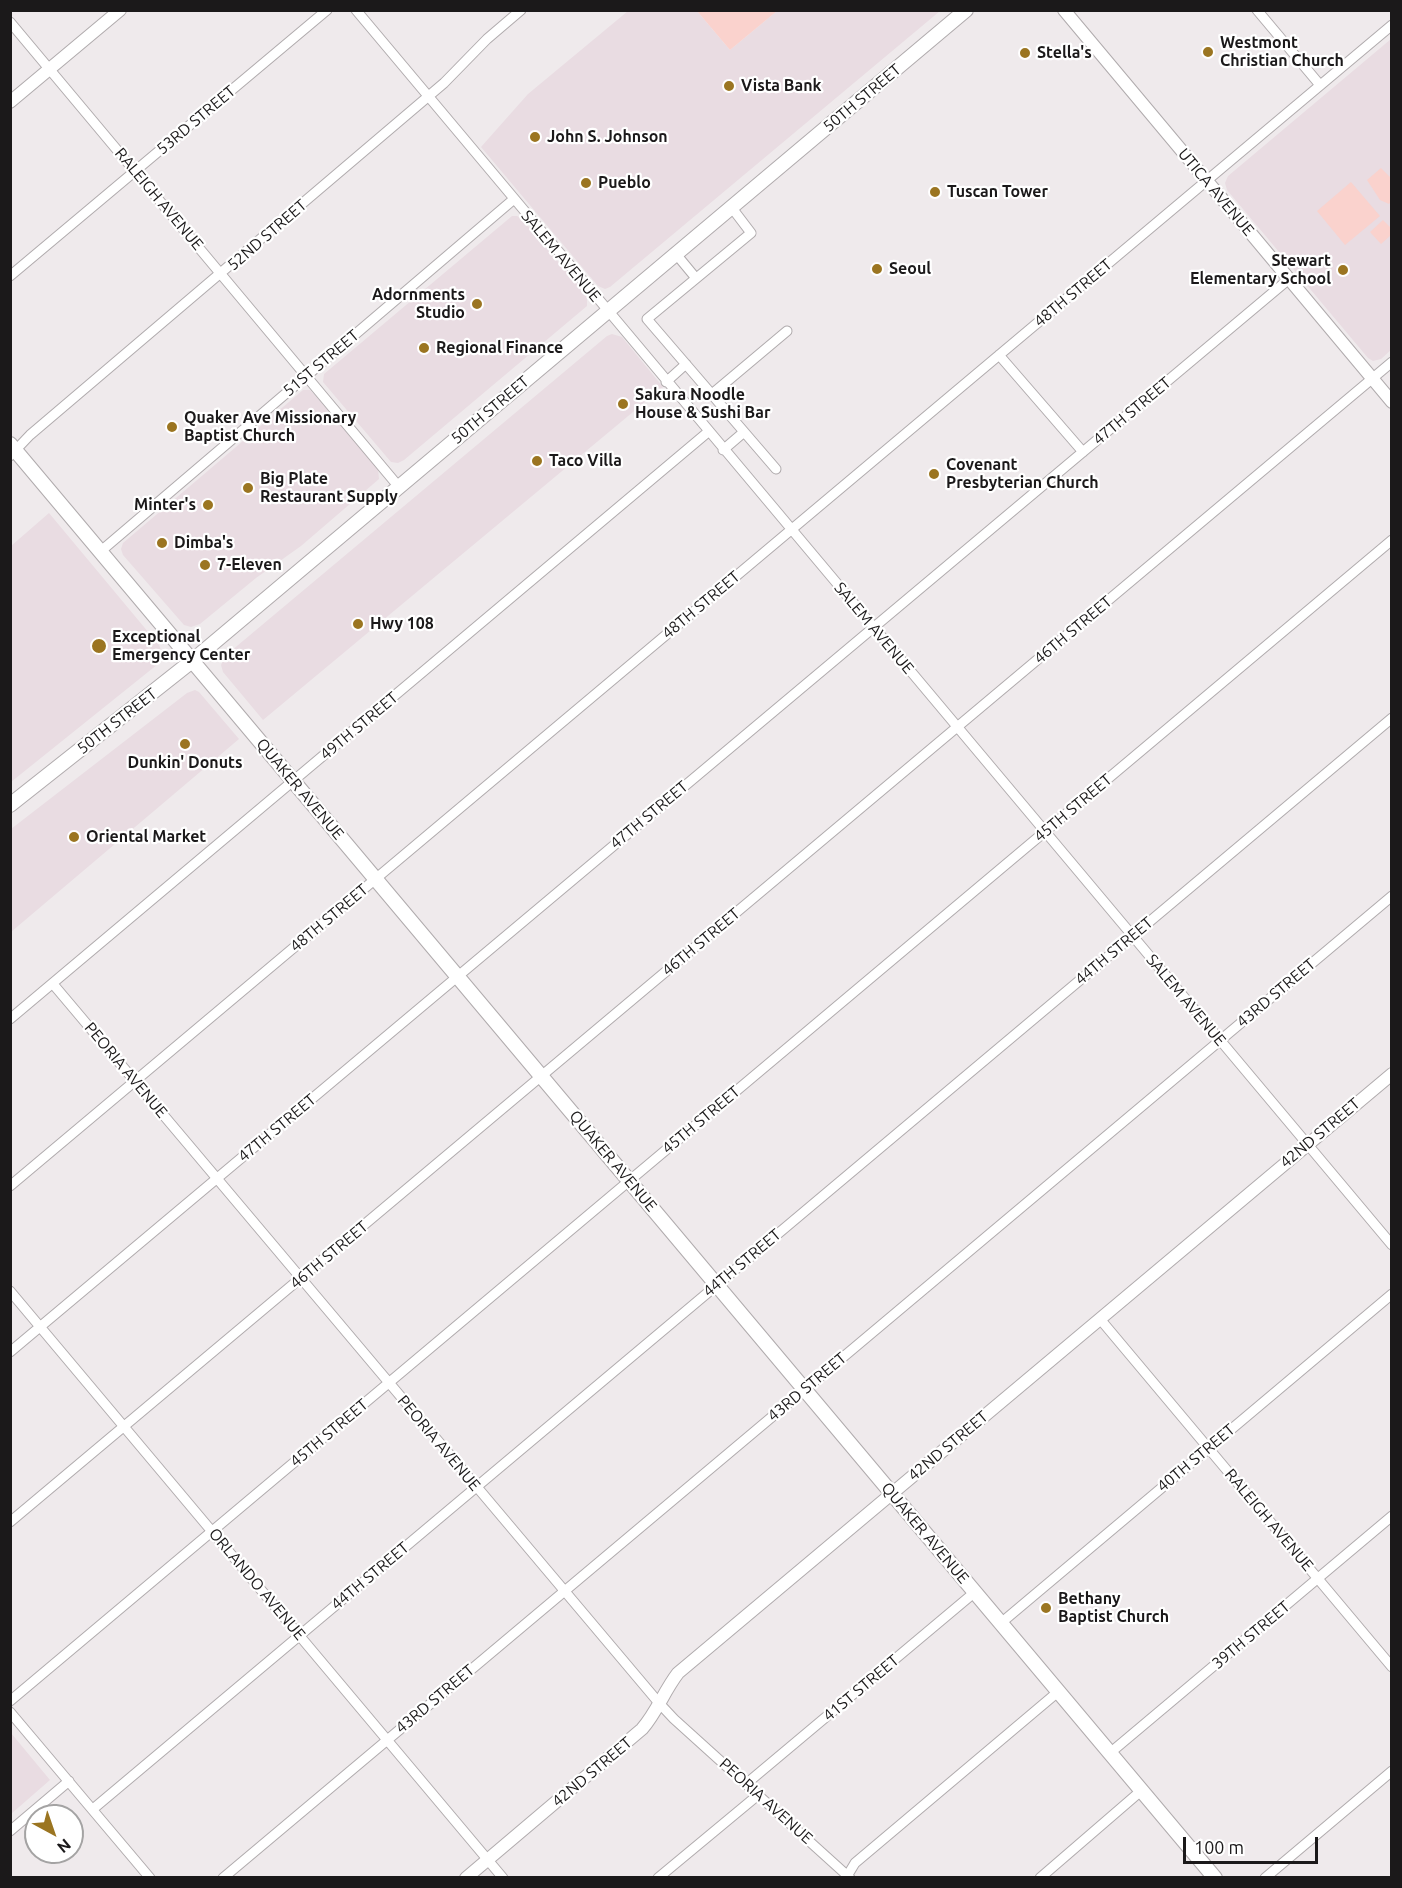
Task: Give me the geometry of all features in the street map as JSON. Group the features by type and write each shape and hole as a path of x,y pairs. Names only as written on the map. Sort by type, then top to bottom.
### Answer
{"main road":[{"name":"50TH STREET","path":"10,805 192,661 966,10"},
{"name":"QUAKER AVENUE","path":"13,450 101,551 1215,1878"}],"street":[{"path":"10,102 120,10"},
{"name":"53RD STREET","path":"10,276 327,10"},
{"name":"SALEM AVENUE","path":"356,10 1392,1245"},
{"name":"52ND STREET","path":"13,450 428,96 521,10"},
{"name":"UTICA AVENUE","path":"1064,10 1392,402"},
{"path":"1257,10 1320,86"},
{"name":"RALEIGH AVENUE","path":"10,22 399,487"},
{"name":"48TH STREET","path":"10,1186 1392,25"},
{"name":"51ST STREET","path":"101,551 514,199"},
{"path":"732,208 751,232 647,319 776,469"},
{"path":"676,254 696,277"},
{"name":"47TH STREET","path":"10,1352 1289,279"},
{"path":"712,394 787,331"},
{"path":"999,355 1083,452"},
{"name":"46TH STREET","path":"10,1522 1392,362"},
{"path":"666,382 686,364"},
{"name":"49TH STREET","path":"10,1019 708,432"},
{"path":"723,450 744,432"},
{"name":"45TH STREET","path":"10,1701 1392,540"},
{"name":"44TH STREET","path":"93,1809 1392,718"},
{"name":"43RD STREET","path":"223,1878 1392,896"},
{"name":"PEORIA AVENUE","path":"53,984 659,1703 848,1877"},
{"name":"42ND STREET","path":"466,1878 642,1729 651,1719 667,1686 678,1673 1392,1074"},
{"name":"ORLANDO AVENUE","path":"10,1291 503,1878"},
{"name":"40TH STREET","path":"1001,1623 1392,1294"},
{"name":"RALEIGH AVENUE","path":"1100,1318 1392,1667"},
{"name":"39TH STREET","path":"1110,1753 1392,1516"},
{"name":"41ST STREET","path":"746,1784 975,1592"},
{"path":"848,1877 855,1863 1059,1691"},
{"path":"10,1712 150,1878"},
{"path":"1265,1878 1392,1772"},
{"path":"10,1831 69,1781"},
{"path":"1040,1878 1142,1790"},
{"path":"658,1878 758,1795"}],"shaded area":[{"path":"628,11 697,11 730,50 777,11 940,11 605,289 598,286 481,147 528,94"},
{"path":"697,11 777,11 730,50"},
{"name":"Stewart Elementary School","path":"1391,39 1391,350 1381,359 1373,361 1368,358 1227,190 1225,183 1228,176"},
{"path":"1381,168 1391,178 1389,204 1380,200 1367,180"},
{"path":"1351,182 1380,216 1345,245 1317,211"},
{"path":"512,216 522,219 587,296 587,306 404,460 398,463 391,462 323,382 324,374"},
{"path":"1383,220 1391,228 1391,235 1381,244 1370,232"},
{"path":"612,334 622,337 663,387 263,720 223,672 221,665 225,656"},
{"path":"303,390 310,390 315,395 378,469 379,479 301,546 256,578 200,624 191,627 184,625 123,555 121,549 123,543"},
{"path":"49,513 159,645 163,655 158,664 11,782 11,546"},
{"path":"195,690 239,739 11,932 11,829 187,693"},
{"path":"11,1733 50,1780 10,1814"}],"place":[{"name":"Westmont Christian Church","path":"1208,52"},
{"name":"Stella's","path":"1025,53"},
{"name":"Vista Bank","path":"729,86"},
{"name":"John S. Johnson","path":"535,137"},
{"name":"Pueblo","path":"586,183"},
{"name":"Tuscan Tower","path":"935,192"},
{"name":"Seoul","path":"877,269"},
{"name":"Stewart Elementary School","path":"1343,270"},
{"name":"Adornments Studio","path":"477,304"},
{"name":"Regional Finance","path":"424,348"},
{"name":"Sakura Noodle House & Sushi Bar","path":"623,404"},
{"name":"Quaker Ave Missionary Baptist Church","path":"172,427"},
{"name":"Taco Villa","path":"537,461"},
{"name":"Covenant Presbyterian Church","path":"934,474"},
{"name":"Big Plate Restaurant Supply","path":"248,488"},
{"name":"Minter's","path":"208,505"},
{"name":"Dimba's","path":"162,543"},
{"name":"7-Eleven","path":"205,565"},
{"name":"Hwy 108","path":"358,624"},
{"name":"Exceptional Emergency Center","path":"99,646"},
{"name":"Dunkin' Donuts","path":"185,744"},
{"name":"Oriental Market","path":"74,837"},
{"name":"Bethany Baptist Church","path":"1046,1608"}]}
